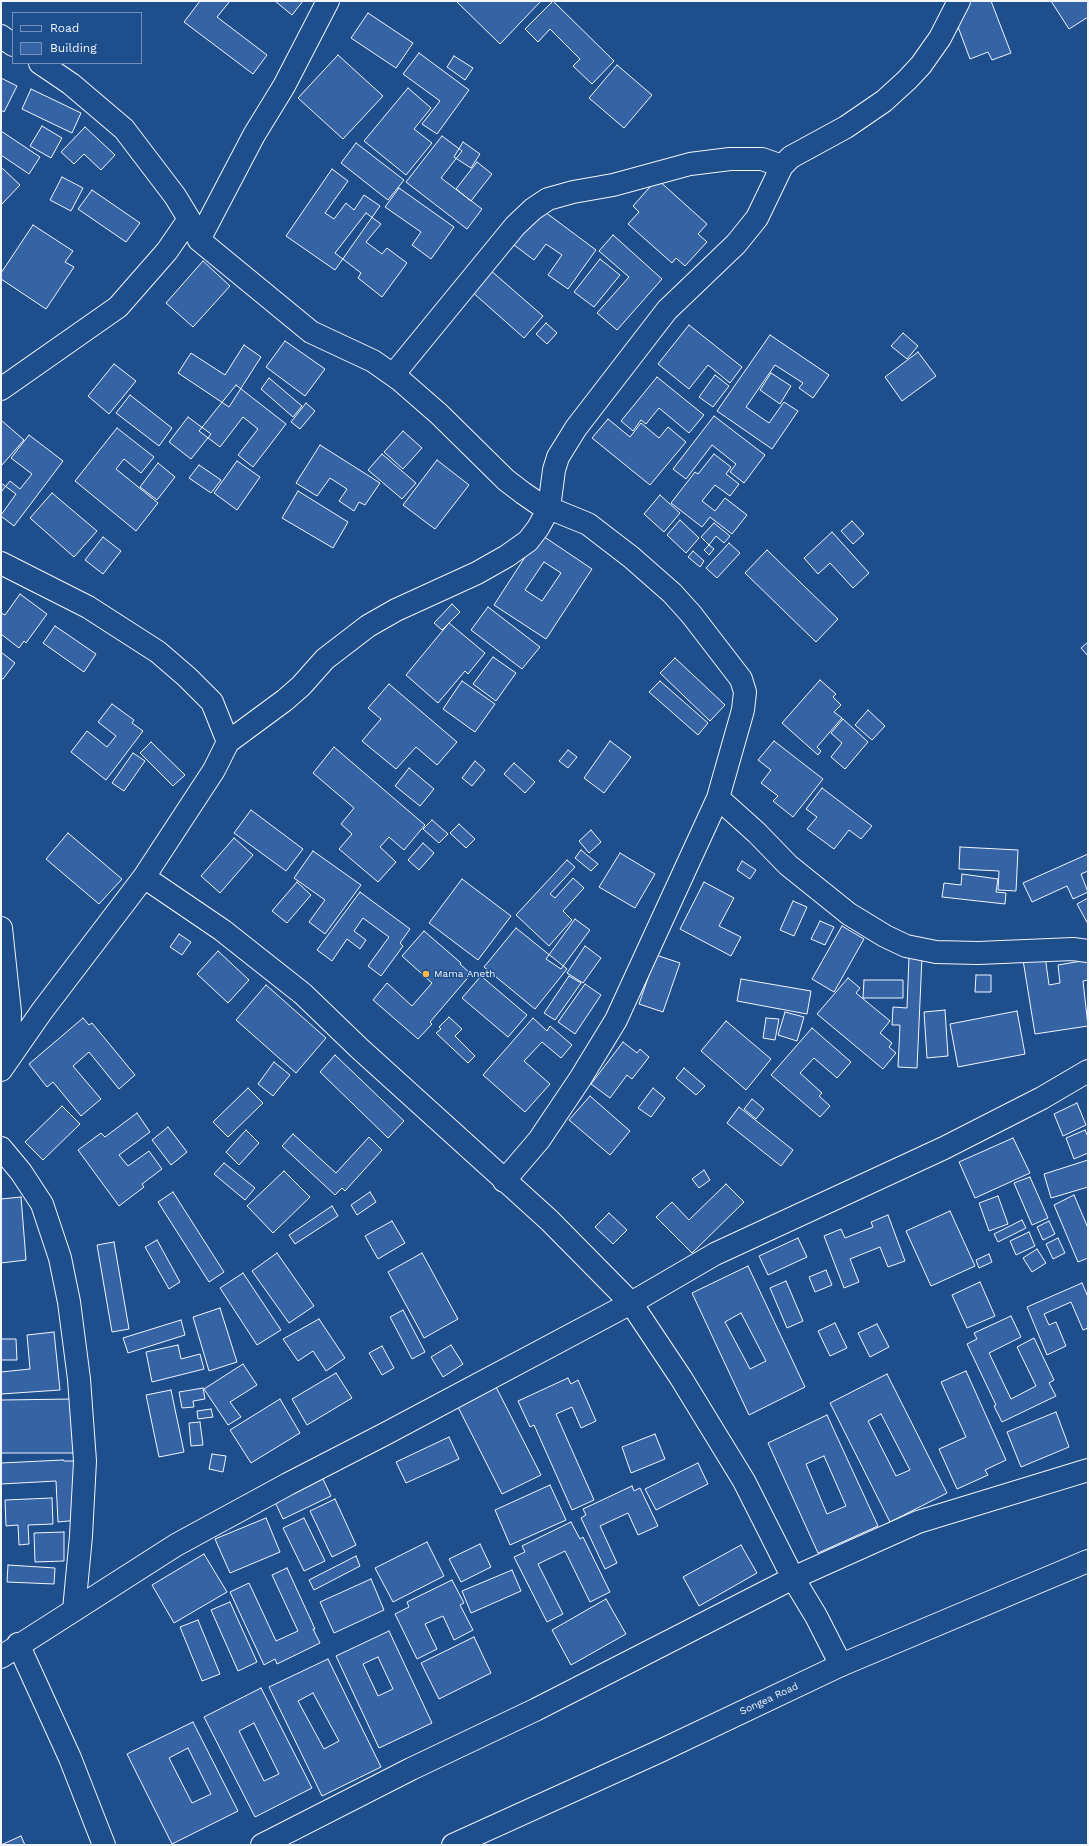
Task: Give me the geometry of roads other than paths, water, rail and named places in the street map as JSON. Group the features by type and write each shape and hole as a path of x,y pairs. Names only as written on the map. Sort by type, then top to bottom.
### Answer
{"main road":[{"path":"199,240 254,135 284,86 328,1"},
{"path":"5,1064 47,1005 144,877 214,770 228,742 285,700 301,686 326,659 368,626 396,610 477,573 507,556 528,540 538,528 549,508 554,470 558,456 576,428 667,310 736,244 757,218 782,166 791,157 846,127 884,101 907,80 921,65 940,38 959,1"},
{"path":"1,36 12,44"},
{"path":"41,64 71,84 124,129 175,196 189,219 199,240 311,332 373,361 393,375 439,414 506,480 532,500 588,524 654,578 691,614 741,679 745,692 743,710 718,798 616,1020 580,1079 539,1140 504,1181"},
{"path":"393,375 515,226 533,209 548,199 573,192 613,185 690,164 730,159 762,159 782,166"},
{"path":"1,389 118,308 167,251 189,219"},
{"path":"1,563 88,607 158,652 187,677 212,702 228,742"},
{"path":"718,798 757,833 788,865 849,914 885,936 906,946 936,952 978,954 1037,949 1073,949 1088,951"},
{"path":"144,877 222,930 303,994 504,1181 582,1251 631,1303 681,1378 744,1481 793,1578 816,1616 841,1665"},
{"path":"1,928 10,1012 5,1064"},
{"path":"104,1845 70,1758 10,1651 195,1534 631,1303 715,1254 944,1148 1042,1098 1088,1072"},
{"path":"1,1148 21,1172 42,1204 60,1258 69,1302 79,1379 85,1461 81,1536 74,1610"},
{"path":"262,1845 412,1769 535,1710 793,1578 918,1522 1088,1470"},
{"name":"Songea Road","path":"453,1845 658,1752 841,1665 1088,1561"}],"place":[{"name":"Mama Aneth","path":"426,974"}]}
